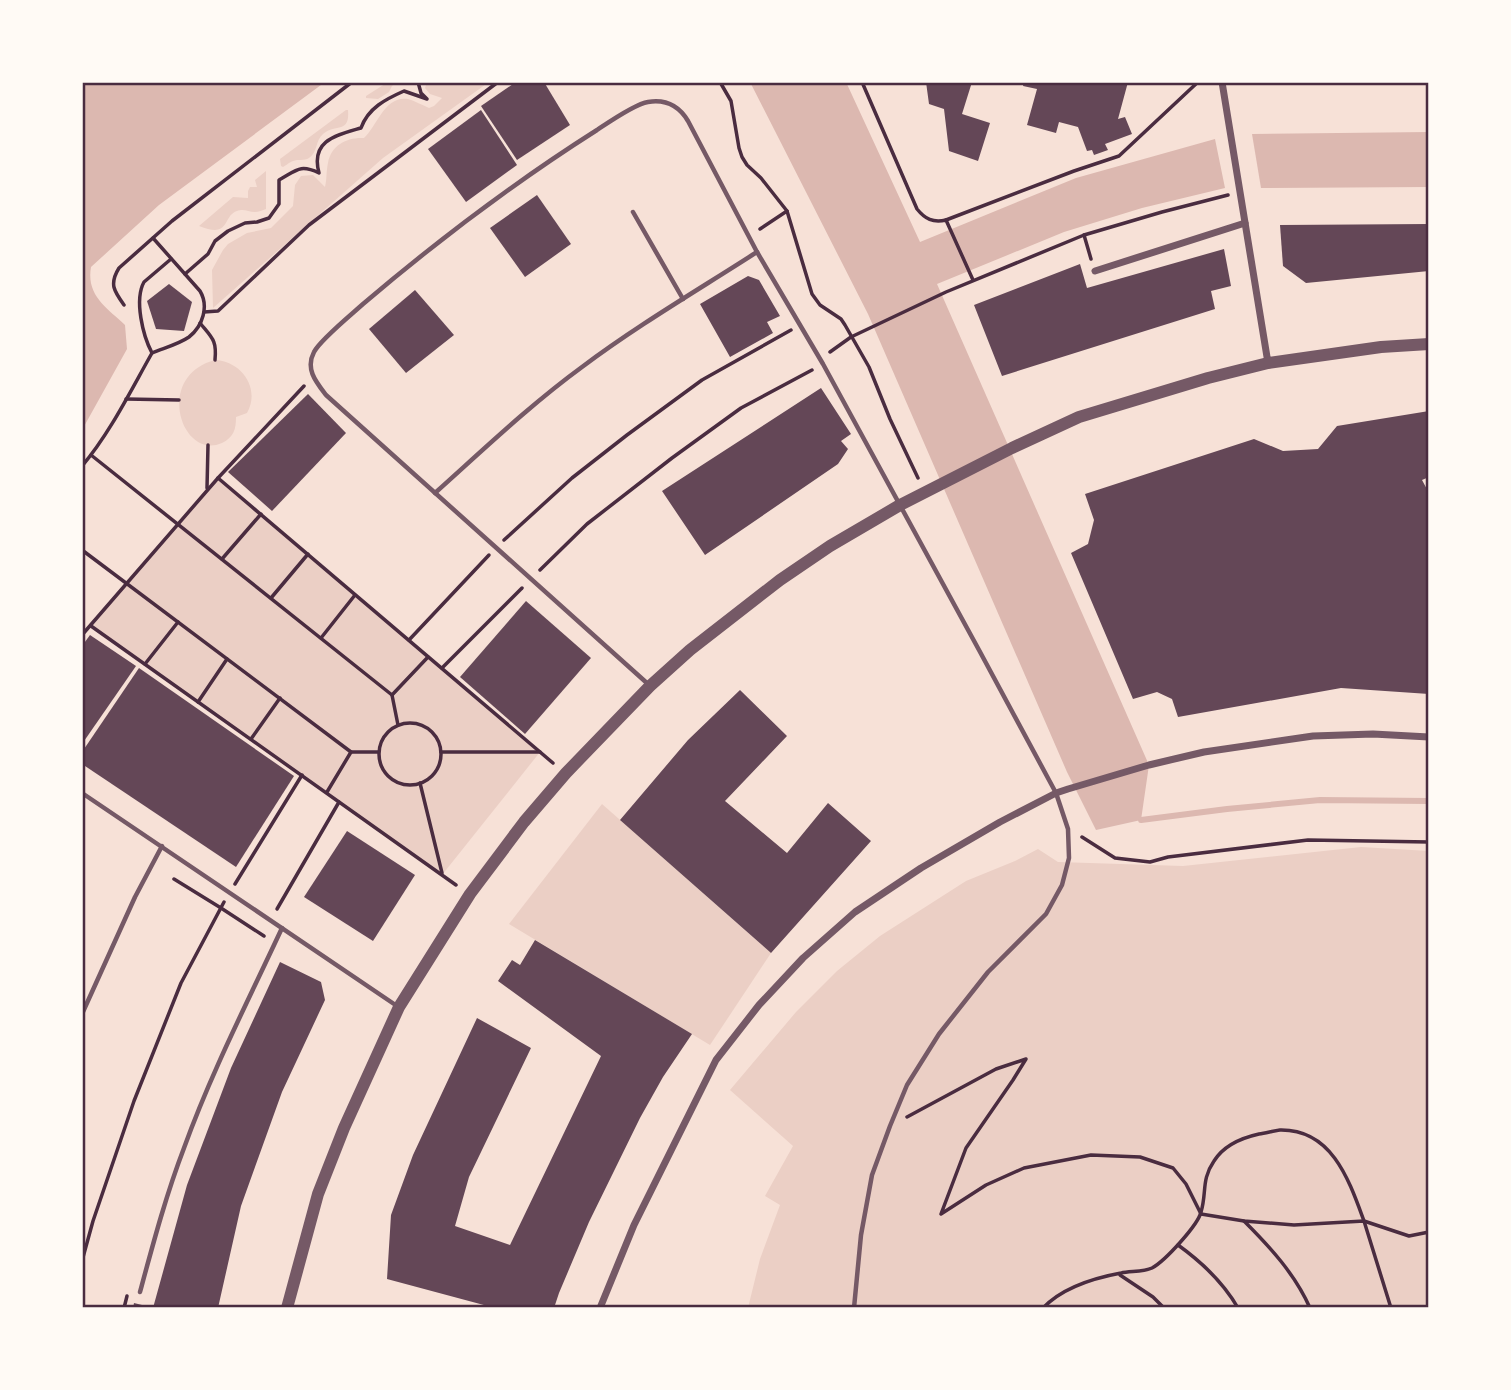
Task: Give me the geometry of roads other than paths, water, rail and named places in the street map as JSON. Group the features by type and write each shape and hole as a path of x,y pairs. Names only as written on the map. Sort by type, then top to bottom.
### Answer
{"street":[{"path":"1222,82 1268,363"},
{"path":"1095,271 1245,223"},
{"path":"287,1308 318,1194 344,1128 399,1007 470,894 524,822 650,686 690,650 780,579 830,546 901,505 1079,417 1268,363 1381,346 1429,344"},
{"path":"600,1308 634,1225 716,1060 759,1005 803,958 855,912 921,868 1000,822 1068,789 1204,752 1312,736 1373,734 1429,737"}],"lane":[{"path":"650,686 326,395 312,377 311,362 314,351 344,320 425,251 559,155 619,116 645,102 659,101 682,111 757,252 901,505 1056,793 1068,829 1069,858 1062,886 1046,914 988,972 939,1034 908,1085 872,1175 861,1235 854,1308"},
{"path":"633,212 683,299"},
{"path":"435,493 580,367 757,252"},
{"path":"82,793 399,1007"},
{"path":"82,1014 135,897 162,846"},
{"path":"140,1292 184,1148 218,1066 282,928"}],"waterway":[{"path":"1141,820 1320,800 1429,801"}]}
